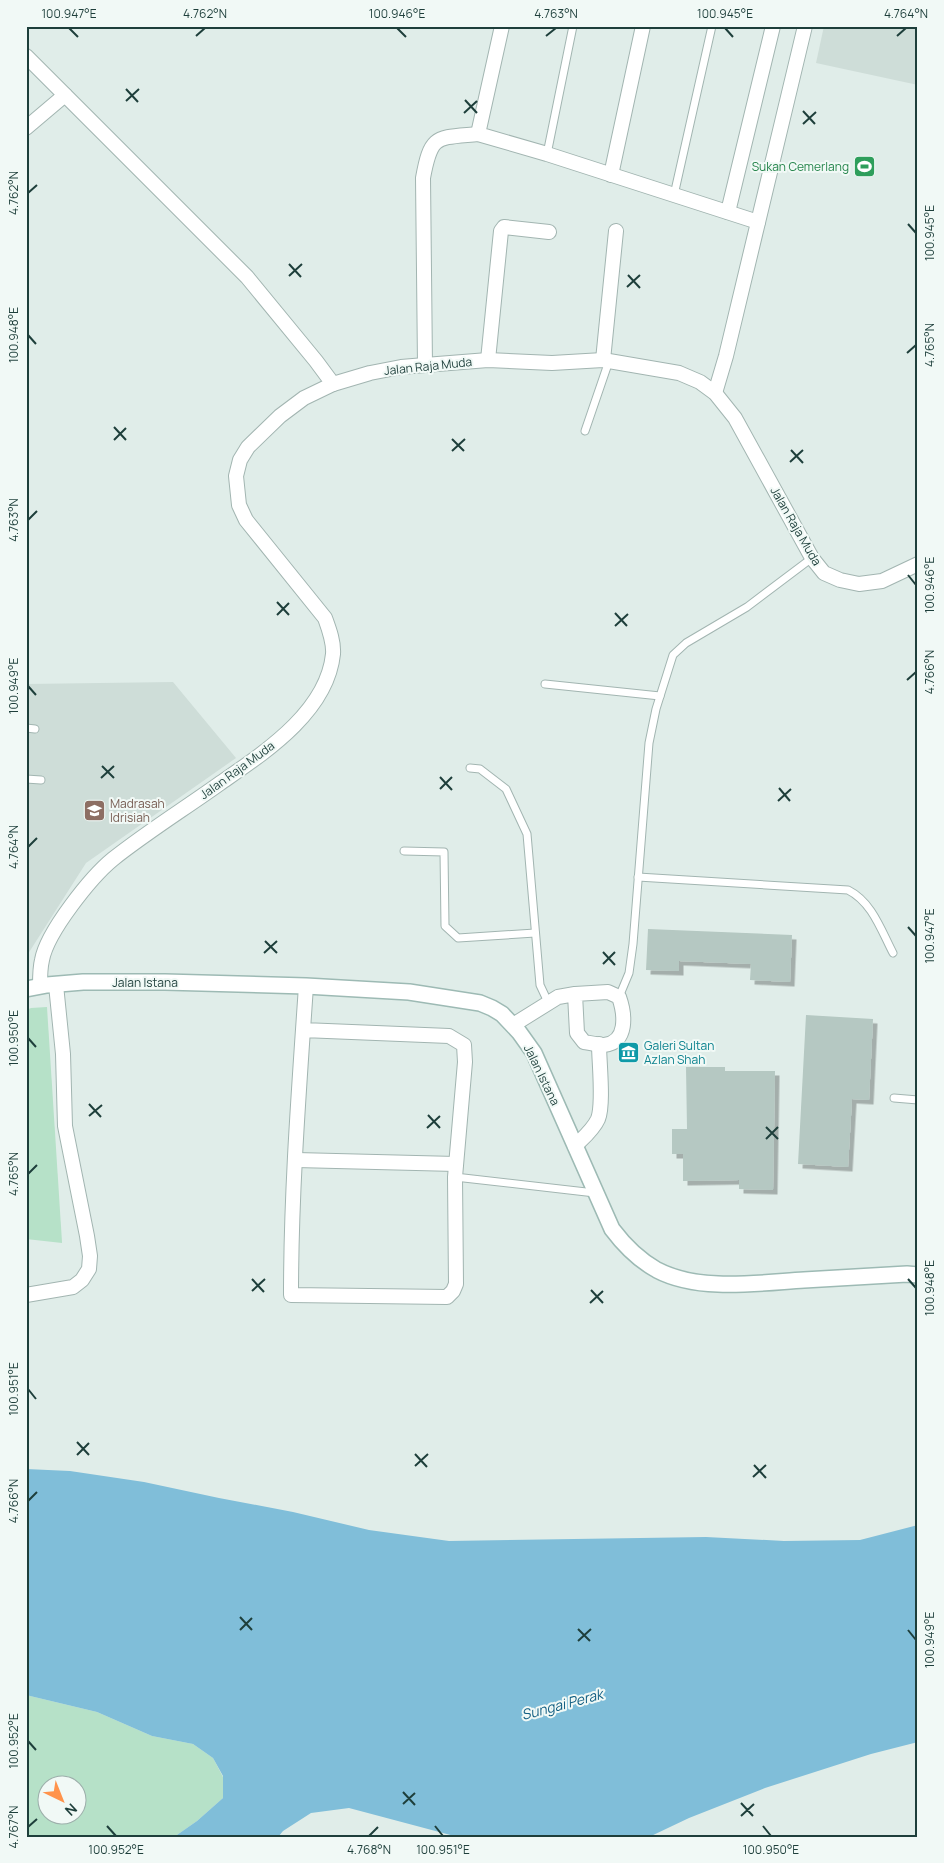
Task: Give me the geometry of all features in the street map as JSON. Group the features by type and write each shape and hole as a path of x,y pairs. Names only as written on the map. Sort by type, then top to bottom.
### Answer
{"street":[{"path":"478,134 502,26"},
{"path":"611,175 643,26"},
{"path":"728,212 773,26"},
{"path":"715,393 726,356 805,26"},
{"path":"26,56 247,277 316,361 332,384"},
{"path":"26,128 65,95"},
{"path":"425,365 423,178 427,153 435,142 448,137 478,134 547,154 758,222"},
{"path":"488,360 501,231 504,228 511,227 548,232"},
{"path":"606,361 616,231"},
{"name":"Jalan Raja Muda","path":"33,988 48,943 60,922 86,888 112,860 273,746 309,708 322,688 333,653 331,634 324,618 246,520 239,505 236,476 240,460 248,447 261,433 304,398 332,384 402,367 488,360 552,363 606,361 679,373 700,382 715,393 735,418 812,558 824,573 840,580 859,584 882,581 918,564"},
{"name":"Jalan Istana","path":"33,988 83,982 306,986 409,992 480,1002 502,1014 513,1025 534,1053 612,1229 624,1245 657,1270 678,1278 710,1283 743,1284 907,1274 918,1275"},
{"path":"26,1295 73,1287 82,1280 90,1269 87,1236 64,1126 63,1054 56,984"},
{"path":"303,1030 449,1036 464,1045 465,1062 456,1170 456,1284 453,1291 447,1297 291,1295 291,1220 296,1160 303,1030 306,986"},
{"path":"513,1025 558,997 575,994 608,992 619,997 623,1009 623,1031 617,1041 604,1045 584,1042 577,1033 575,994"},
{"path":"575,1146 592,1128 598,1118 600,1102 599,1044"},
{"path":"296,1160 456,1170"}],"lane":[{"path":"547,154 573,26"},
{"path":"674,195 712,26"},
{"path":"585,431 606,361"},
{"path":"619,997 629,973 633,944 649,743 672,655 686,643 747,607 812,558"},
{"path":"545,684 660,696"},
{"path":"26,728 35,729"},
{"path":"470,768 480,769 506,789 527,834 540,985 548,1002"},
{"path":"26,779 41,780"},
{"path":"404,851 444,852 445,926 450,933 458,938 535,932"},
{"path":"638,876 848,890 865,901 893,953"},
{"path":"894,1098 918,1100"},
{"path":"456,1170 595,1192"}],"shaded area":[{"path":"824,26 918,26 918,85 816,63"},
{"name":"Madrasah Idrisiah","path":"173,682 236,758 86,863 26,957 26,684"}],"green space":[{"path":"47,1007 62,1243 26,1239 26,1010"},
{"path":"26,1695 97,1712 152,1736 193,1744 213,1758 223,1777 223,1798 197,1821 174,1837 26,1837"}],"water":[{"name":"Sungai Perak","path":"26,1469 70,1471 144,1482 293,1512 369,1530 449,1541 706,1537 784,1541 860,1540 918,1525 918,1742 871,1754 765,1788 689,1818 649,1837 458,1837 349,1808 311,1813 283,1831 278,1837 174,1837 197,1821 223,1798 223,1776 213,1758 193,1744 152,1736 97,1712 26,1695"}],"building":[{"path":"648,929 792,935 790,982 750,980 751,964 679,961 679,971 646,970"},
{"path":"806,1015 873,1019 869,1100 852,1099 848,1167 798,1164"},
{"path":"686,1067 725,1067 725,1071 775,1071 773,1190 739,1189 739,1180 683,1181 683,1154 672,1154 672,1129 687,1129"}],"place":[{"name":"Sukan Cemerlang","path":"865,166"},
{"name":"Madrasah Idrisiah","path":"94,810"},
{"name":"Galeri Sultan Azlan Shah","path":"628,1052"}]}
